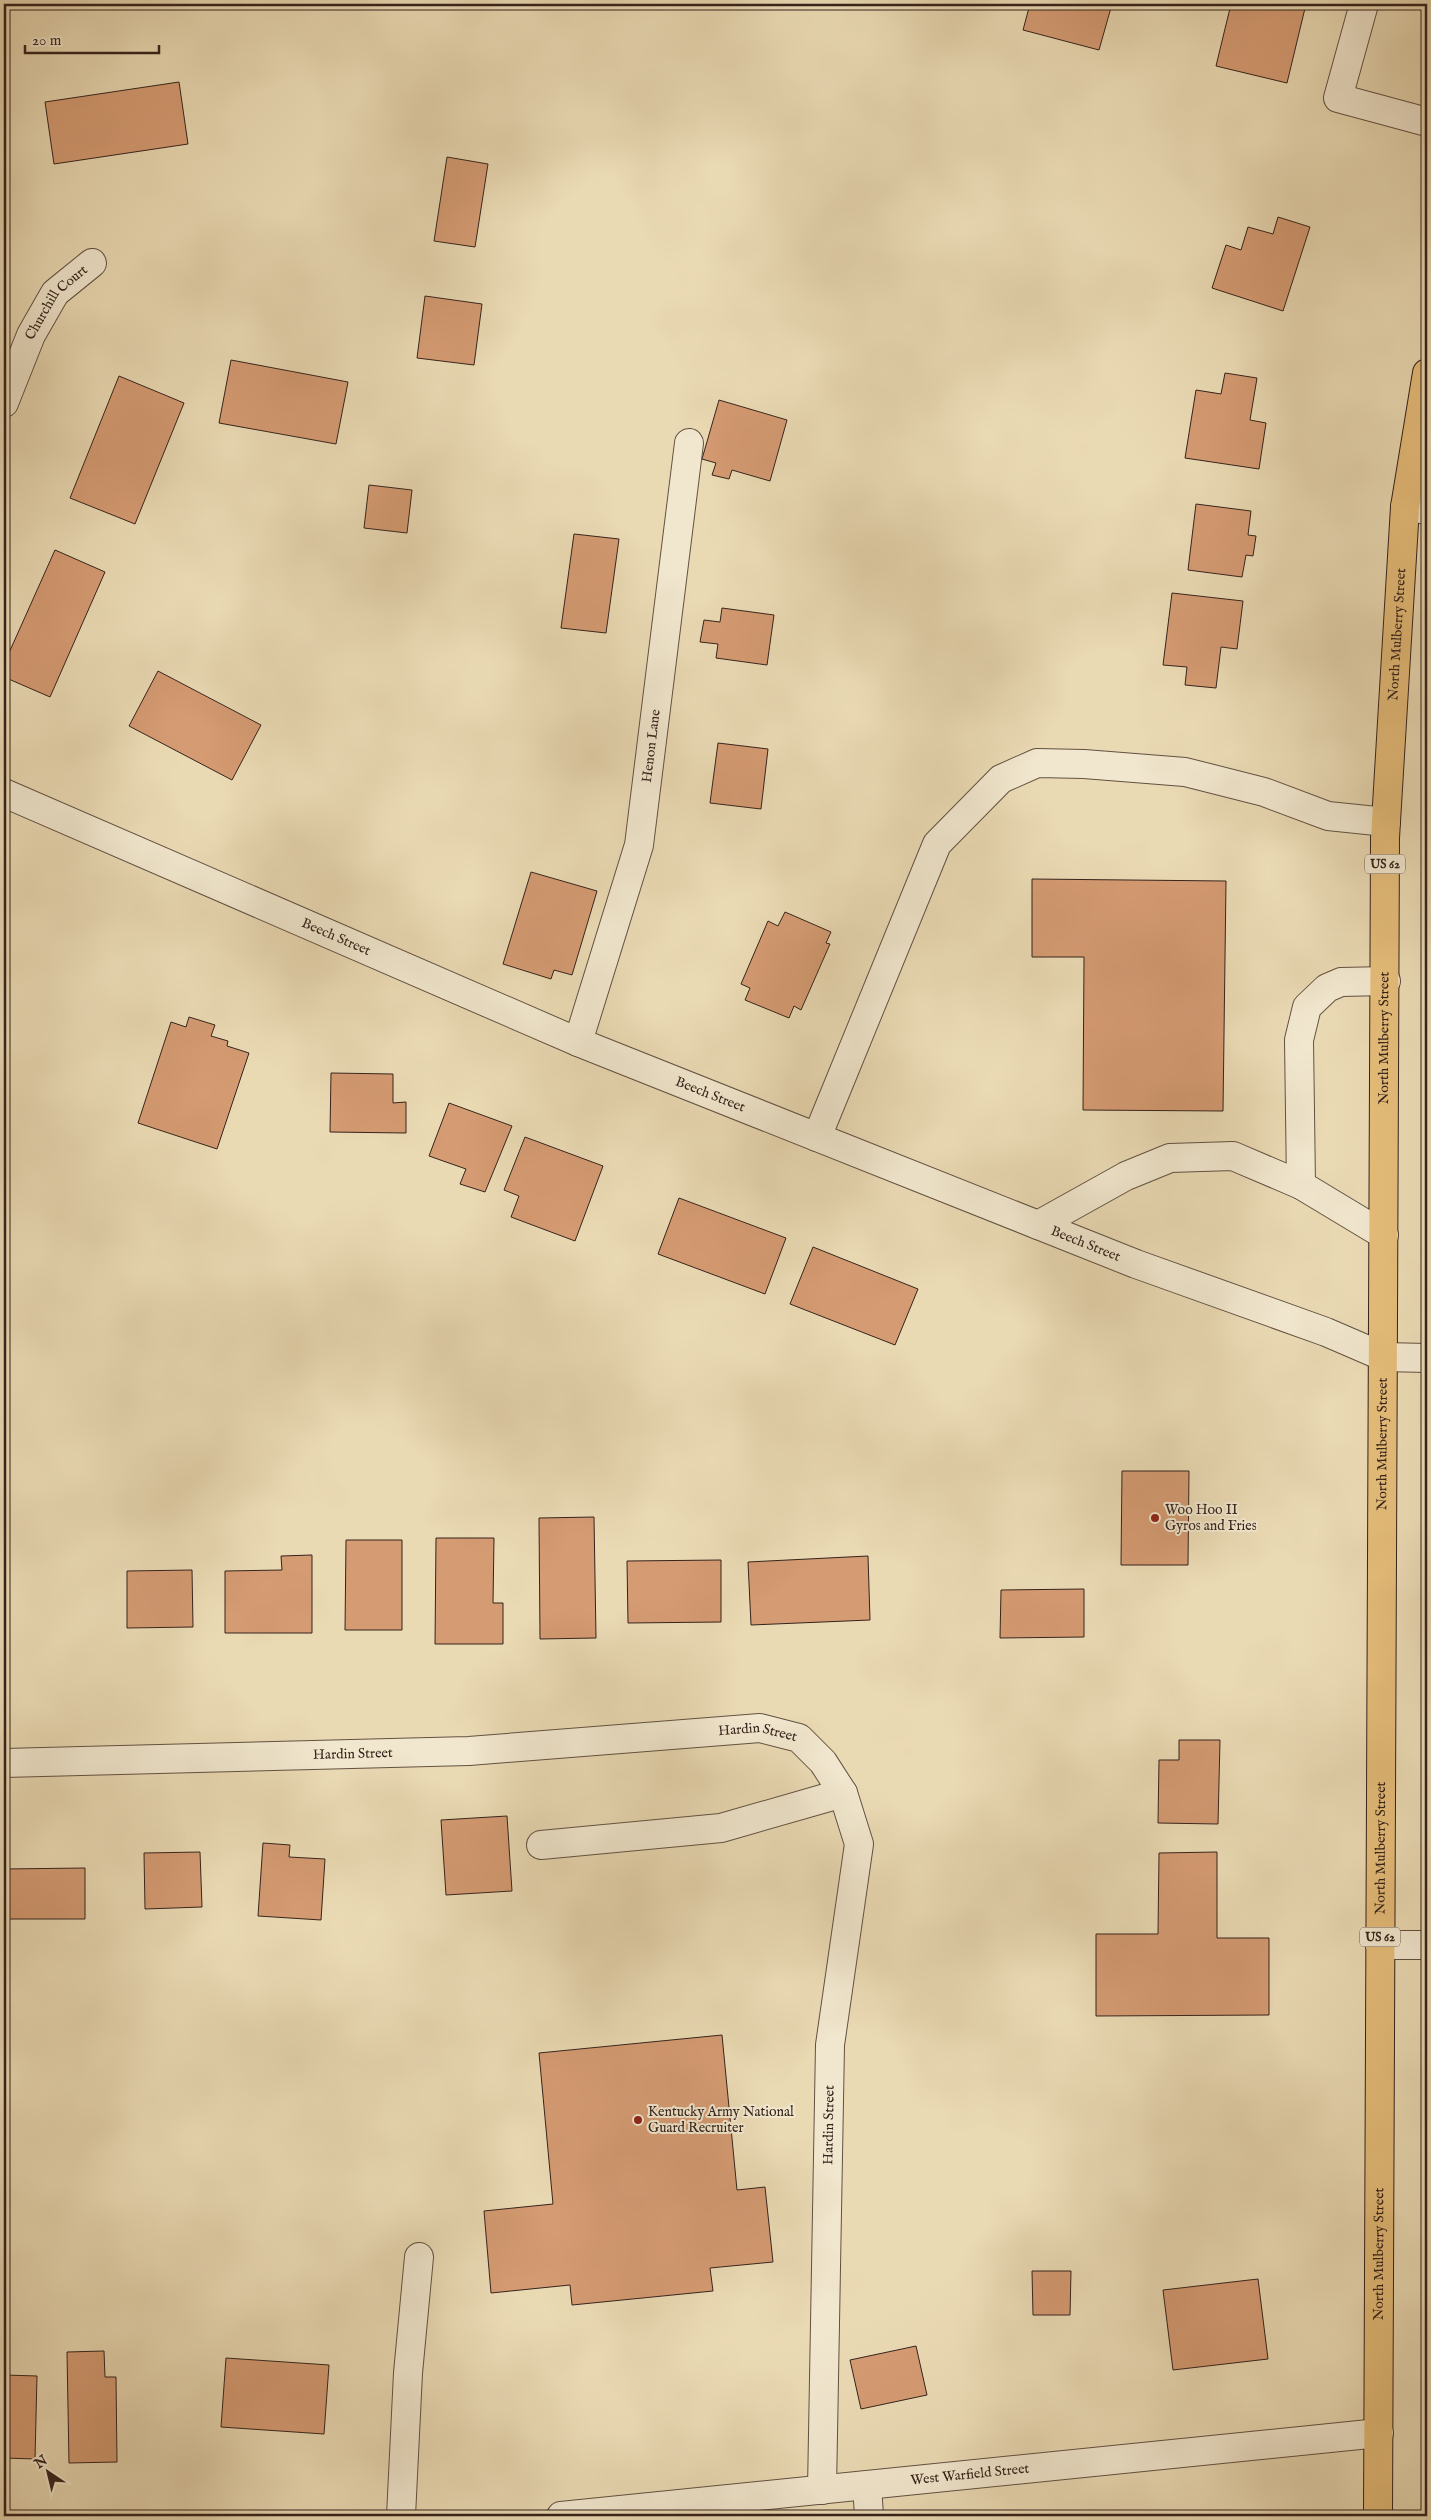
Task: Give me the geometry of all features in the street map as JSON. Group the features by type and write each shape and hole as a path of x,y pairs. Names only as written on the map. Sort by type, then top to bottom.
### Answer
{"main road":[{"name":"North Mulberry Street","path":"1378,2516 1386,822 1427,373"}],"street":[{"path":"1364,4 1338,98 1427,122"},
{"name":"Churchill Court","path":"4,403 31,335 55,293 92,263"},
{"name":"Henon Lane","path":"578,1042 639,845 689,443"},
{"path":"817,1137 937,844 1001,779 1037,763 1084,764 1185,772 1264,792 1328,816 1386,822"},
{"name":"Beech Street","path":"4,793 578,1042 1136,1264 1326,1332 1384,1357 1427,1358"},
{"path":"1301,1185 1299,1040 1307,1007 1327,988 1341,982 1386,981"},
{"path":"1038,1225 1126,1176 1170,1158 1233,1156 1301,1185 1384,1235"},
{"name":"Hardin Street","path":"4,1763 469,1751 760,1728 799,1738 823,1762 843,1793 858,1844 830,2045 822,2490"},
{"path":"541,1845 721,1828 843,1793"},
{"path":"1380,1945 1427,1945"},
{"path":"401,2516 408,2373 420,2257"},
{"name":"West Warfield Street","path":"561,2516 1379,2433"},
{"path":"867,2484 869,2516"}],"building":[{"path":"1030,4 1112,4 1099,50 1023,30"},
{"path":"1231,4 1306,4 1287,83 1216,66"},
{"path":"179,82 188,144 54,164 45,102"},
{"path":"447,157 488,164 475,247 434,241"},
{"path":"1278,217 1310,227 1283,311 1212,288 1226,245 1241,250 1248,227 1273,234"},
{"path":"425,296 482,304 474,365 417,358"},
{"path":"231,360 348,382 336,444 219,423"},
{"path":"1225,373 1257,378 1250,420 1266,423 1259,469 1185,458 1196,390 1221,394"},
{"path":"119,376 184,403 135,524 70,498"},
{"path":"719,400 787,420 770,481 732,470 729,479 712,475 716,463 702,459"},
{"path":"369,485 412,490 407,533 364,528"},
{"path":"1196,504 1251,511 1248,535 1256,536 1253,556 1246,555 1242,577 1188,570"},
{"path":"574,534 619,539 606,633 561,628"},
{"path":"55,550 105,572 50,697 4,677 4,664"},
{"path":"1172,593 1243,601 1237,649 1221,647 1216,688 1185,685 1187,667 1163,665"},
{"path":"722,608 774,615 767,665 716,658 718,644 700,642 704,620 720,622"},
{"path":"158,671 261,725 232,780 129,726"},
{"path":"718,743 768,749 761,809 710,803"},
{"path":"531,872 597,891 572,975 554,970 551,979 503,964"},
{"path":"1032,879 1226,881 1223,1111 1083,1110 1084,957 1032,957"},
{"path":"785,912 831,932 826,943 830,944 801,1010 794,1006 789,1018 745,1000 750,988 741,984 768,921 778,926"},
{"path":"189,1017 215,1025 211,1036 228,1041 227,1046 249,1053 217,1149 138,1123 171,1022 186,1027"},
{"path":"331,1073 393,1074 393,1103 406,1102 406,1133 330,1132"},
{"path":"449,1103 512,1126 485,1192 460,1184 466,1169 429,1156"},
{"path":"525,1137 603,1166 575,1241 511,1217 519,1196 504,1190"},
{"path":"679,1198 786,1238 765,1294 658,1254"},
{"path":"813,1247 918,1289 895,1345 790,1304"},
{"name":"Woo Hoo II Gyros and Fries","path":"1122,1471 1189,1471 1188,1565 1121,1565"},
{"path":"594,1517 596,1638 540,1639 539,1518"},
{"path":"436,1538 494,1538 493,1603 503,1603 503,1644 435,1644"},
{"path":"346,1540 402,1540 402,1630 345,1630"},
{"path":"312,1555 312,1633 225,1633 225,1571 282,1570 281,1556"},
{"path":"868,1556 870,1620 751,1625 748,1562"},
{"path":"721,1560 721,1622 628,1623 627,1561"},
{"path":"192,1570 193,1627 127,1628 127,1571"},
{"path":"1084,1589 1084,1637 1000,1638 1001,1590"},
{"path":"1179,1740 1220,1740 1218,1824 1158,1823 1159,1760 1179,1760"},
{"path":"507,1816 512,1891 446,1895 441,1820"},
{"path":"263,1843 290,1845 289,1857 325,1859 321,1920 258,1916"},
{"path":"200,1852 202,1907 145,1909 144,1853"},
{"path":"1217,1852 1217,1938 1269,1938 1269,2015 1096,2016 1096,1934 1158,1934 1159,1853"},
{"path":"85,1868 85,1919 4,1919 4,1869"},
{"name":"Kentucky Army National Guard Recruiter","path":"722,2035 737,2190 765,2187 773,2262 710,2268 713,2291 572,2305 570,2285 491,2293 484,2211 553,2204 539,2053"},
{"path":"1032,2271 1071,2271 1070,2315 1033,2315"},
{"path":"1258,2279 1268,2359 1173,2370 1163,2290"},
{"path":"916,2346 927,2395 861,2409 850,2360"},
{"path":"104,2351 105,2377 116,2377 117,2462 69,2463 67,2352"},
{"path":"226,2358 329,2365 324,2434 221,2427"},
{"path":"4,2375 37,2376 35,2459 4,2458"},
{"path":"1273,2512 1274,2516 1230,2516"}],"place":[{"name":"Woo Hoo II Gyros and Fries","path":"1155,1518"},
{"name":"Kentucky Army National Guard Recruiter","path":"638,2120"}]}
